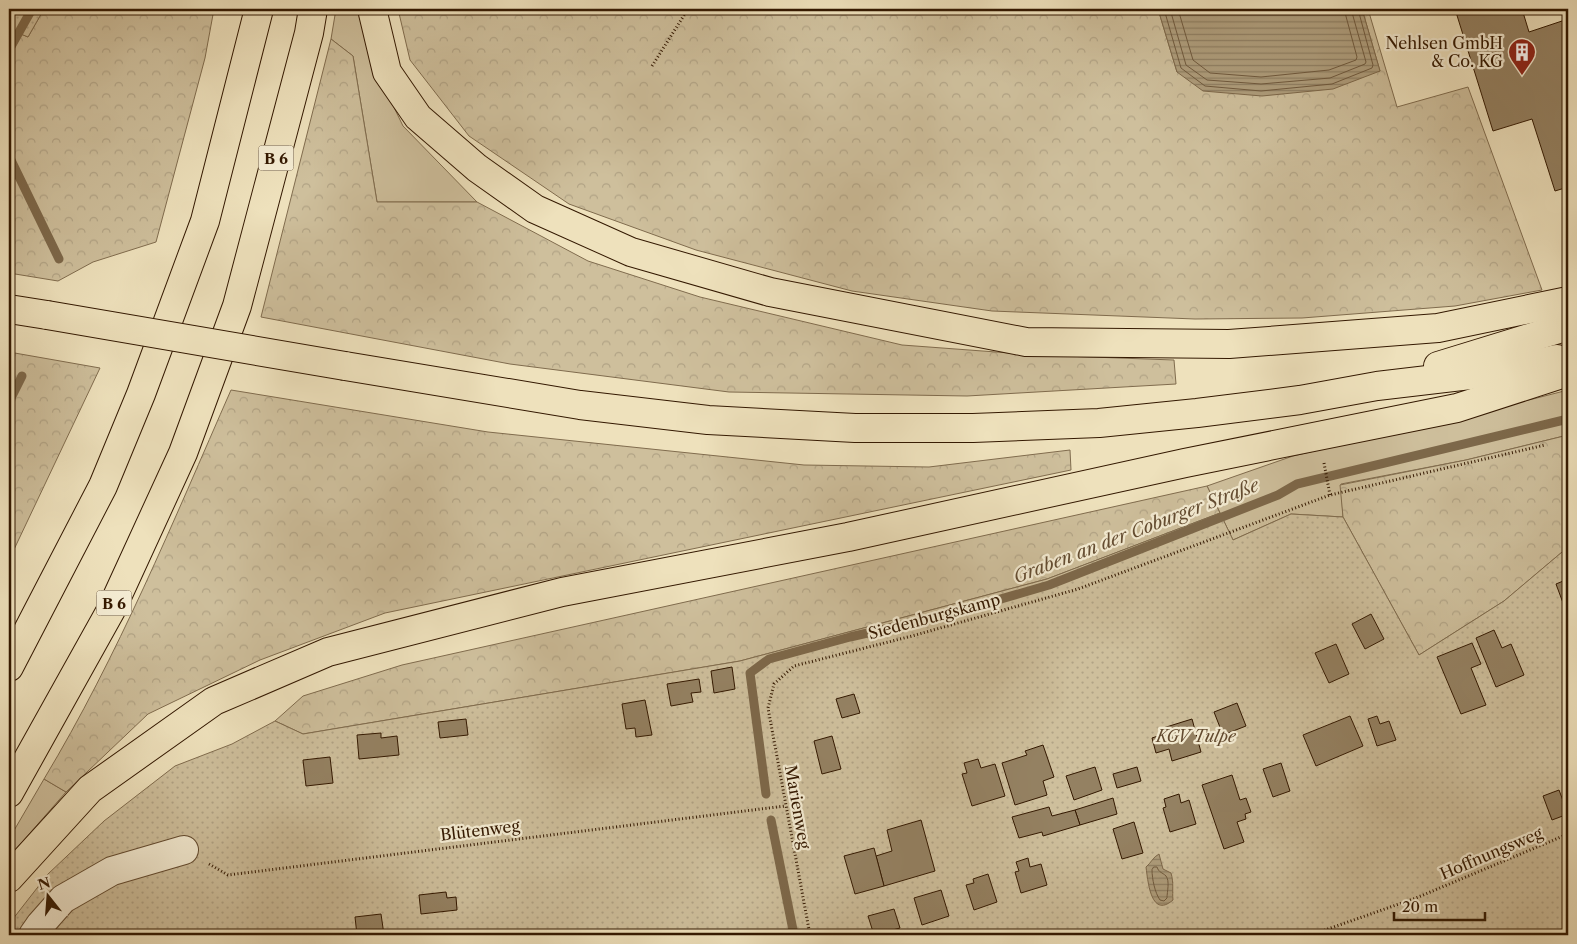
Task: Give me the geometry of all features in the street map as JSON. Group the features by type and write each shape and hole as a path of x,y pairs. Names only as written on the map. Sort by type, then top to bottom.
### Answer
{"highway":[{"path":"11,659 103,486 141,394 205,221 260,9"},
{"name":"B 6","path":"9,793 111,610 183,453 238,306 313,9"},
{"path":"372,9 387,72 418,117 491,178 535,209 631,252 770,292 1026,342 1229,344 1438,328 1568,301"},
{"path":"9,309 589,406 708,420 855,428 973,428 1099,423 1300,400 1377,386 1504,370 1568,356"},
{"path":"1377,386 1568,326"},
{"path":"9,878 90,789 214,701 328,652 562,592 848,537 1184,463 1457,408 1568,372"}],"street":[{"path":"34,935 40,925 63,899 71,894 112,871 184,850"}],"path":[{"path":"652,66 688,9"},
{"name":"Siedenburgskamp","path":"774,684 794,666 912,636 1078,589 1330,494 1545,445"},
{"path":"1324,467 1330,494"},
{"name":"Marienweg","path":"774,684 768,708 810,935"},
{"name":"Blütenweg","path":"184,850 228,875 785,806"},
{"name":"Hoffnungsweg","path":"1312,935 1416,898 1568,834"}],"green space":[{"path":"9,9 44,9 28,37 9,29"},
{"path":"44,9 214,9 205,58 156,242 93,262 58,281 9,273 9,29 28,37"},
{"path":"336,9 358,9 372,62 403,126 477,202 377,202 353,56 331,39"},
{"path":"398,9 1158,9 1177,72 1380,71 1362,9 1368,9 1397,107 1468,87 1542,290 1455,306 1302,318 1195,319 992,311 852,291 696,250 569,204 469,136 410,60"},
{"path":"331,39 353,56 377,202 477,202 588,261 700,297 902,345 1036,355 1174,360 1176,384 967,396 729,392 510,364 261,317"},
{"path":"9,352 100,368 9,560"},
{"path":"231,390 488,432 804,465 929,467 1070,450 1071,470 385,613 260,660 148,714 66,792 44,779 96,685 144,588"},
{"path":"1568,390 1568,435 1466,460 1341,484 1343,517 1291,514 1233,540 1207,486 1293,456"},
{"path":"1568,435 1568,547 1504,601 1419,655 1343,517 1340,485 1466,460"},
{"path":"1207,486 1220,513 1047,579 740,661 303,734 275,721 303,696 402,665"},
{"name":"KGV Tulpe","path":"1220,513 1233,540 1291,514 1343,517 1419,655 1504,601 1568,547 1568,935 9,935 9,924 48,874 104,821 175,766 232,744 275,721 303,734 740,661 1047,579"},
{"path":"44,779 66,792 9,857 9,839"}],"water":[{"path":"1158,9 1362,9 1380,71 1333,89 1262,96 1203,91 1177,72"},
{"path":"1159,854 1163,869 1171,873 1172,880 1173,900 1166,905 1160,905 1155,902 1150,889 1146,867"}],"building":[{"name":"Nehlsen GmbH & Co. KG","path":"1455,9 1522,9 1529,32 1568,19 1568,187 1555,191 1532,119 1493,131"},
{"path":"1568,579 1568,601 1563,603 1556,584"},
{"path":"1371,614 1384,639 1365,649 1352,624"},
{"path":"1494,630 1502,648 1511,644 1524,675 1496,687 1476,638"},
{"path":"1472,643 1481,664 1471,668 1486,705 1461,714 1437,657"},
{"path":"1336,644 1349,674 1329,683 1315,653"},
{"path":"732,667 735,689 714,693 711,671"},
{"path":"699,679 701,692 691,693 693,702 671,706 667,684"},
{"path":"854,694 860,713 842,718 836,699"},
{"path":"645,700 652,735 636,737 635,728 626,729 622,704"},
{"path":"1237,703 1246,726 1223,735 1214,712"},
{"path":"1350,716 1363,746 1316,766 1303,735"},
{"path":"1377,716 1380,724 1389,721 1396,740 1377,746 1368,719"},
{"path":"466,719 468,735 440,738 438,722"},
{"path":"1192,719 1201,752 1172,761 1169,749 1156,753 1152,738 1164,734 1163,728"},
{"path":"381,733 381,738 397,736 399,755 359,759 357,735"},
{"path":"832,736 841,769 822,774 814,741"},
{"path":"1043,745 1054,777 1043,781 1047,795 1015,805 1002,763 1027,755 1025,751"},
{"path":"330,757 333,783 306,786 303,760"},
{"path":"978,759 981,768 995,764 1005,796 972,806 962,774 967,773 964,763"},
{"path":"1281,763 1290,791 1273,797 1263,769"},
{"path":"1095,767 1102,790 1074,800 1066,776"},
{"path":"1137,767 1141,781 1117,788 1113,774"},
{"path":"1232,775 1240,800 1246,798 1251,812 1245,814 1246,819 1237,822 1244,842 1224,849 1202,785"},
{"path":"1559,790 1568,814 1552,820 1543,796"},
{"path":"1179,794 1181,803 1189,800 1196,824 1170,832 1163,808 1166,807 1164,799"},
{"path":"1113,798 1117,814 1080,825 1075,810"},
{"path":"1049,807 1052,816 1075,810 1080,825 1043,836 1042,832 1019,838 1012,817"},
{"path":"921,820 935,871 884,886 876,856 892,851 887,830"},
{"path":"1134,822 1143,853 1122,859 1113,829"},
{"path":"874,848 884,886 855,894 844,856"},
{"path":"1028,858 1030,867 1041,864 1047,885 1021,893 1015,872 1019,871 1016,862"},
{"path":"988,874 997,902 974,910 966,885 974,883 973,879"},
{"path":"941,890 949,916 922,925 914,898"},
{"path":"446,892 447,898 456,897 457,910 421,914 419,895"},
{"path":"894,909 900,928 874,935 868,916"},
{"path":"381,914 384,935 357,935 355,917"}],"waterway":[{"path":"9,50 32,9"},
{"path":"9,156 59,259"},
{"path":"9,402 22,376"},
{"name":"Graben an der Coburger Straße","path":"766,794 750,673 769,659 850,637 942,616 1049,585 1278,495 1297,484 1568,419"},
{"name":"Graben an der Coburger Straße","path":"771,820 794,935"}],"place":[{"name":"Nehlsen GmbH & Co. KG","path":"1522,76"}]}
